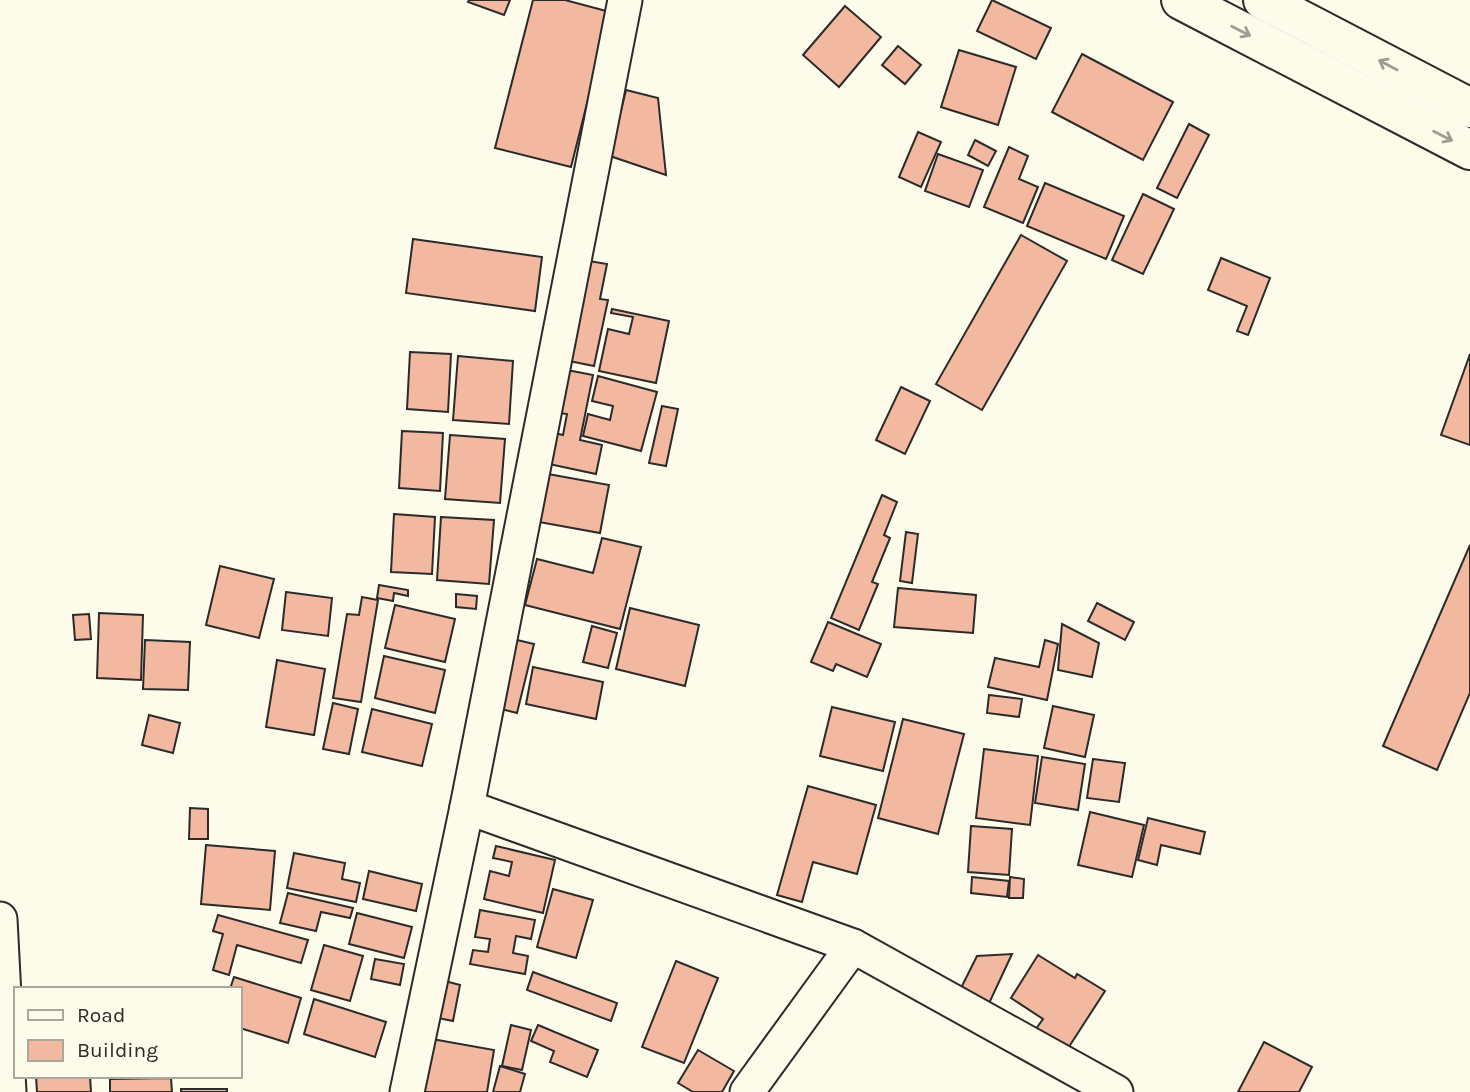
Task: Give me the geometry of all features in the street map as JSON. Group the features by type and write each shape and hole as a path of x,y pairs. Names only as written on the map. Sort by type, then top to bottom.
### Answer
{"highway":[{"path":"1181,0 1470,150"},
{"path":"1263,0 1470,108"}],"street":[{"path":"407,1092 467,807 625,0"},
{"path":"467,807 853,946 1116,1092"},
{"path":"0,919 9,1092"},
{"path":"747,1092 853,946"}],"building":[{"path":"510,0 504,15 468,2"},
{"path":"533,0 565,0 610,12 571,167 495,148"},
{"path":"992,0 1051,28 1036,59 977,31"},
{"path":"845,6 881,37 839,87 803,55"},
{"path":"898,46 921,65 905,84 882,65"},
{"path":"959,50 1016,67 998,125 941,107"},
{"path":"1082,54 1173,102 1143,160 1052,112"},
{"path":"626,90 658,98 666,175 610,156"},
{"path":"1189,124 1209,135 1177,198 1157,188"},
{"path":"918,132 941,142 921,187 899,177"},
{"path":"975,140 996,151 988,166 968,155"},
{"path":"1009,147 1028,156 1019,179 1038,187 1023,223 984,207"},
{"path":"938,154 983,170 969,207 925,191"},
{"path":"1045,183 1124,216 1106,259 1027,226"},
{"path":"1143,194 1174,209 1143,274 1112,260"},
{"path":"1021,235 1067,261 982,410 936,384"},
{"path":"413,239 542,257 535,311 406,293"},
{"path":"1221,258 1270,278 1248,335 1237,331 1247,306 1208,290"},
{"path":"589,261 607,264 600,299 608,300 594,366 569,361"},
{"path":"612,309 669,321 656,383 599,371 608,329 629,334 633,317 611,313"},
{"path":"410,352 451,354 448,412 407,409"},
{"path":"1470,354 1470,445 1441,435"},
{"path":"458,356 513,361 509,424 453,420"},
{"path":"567,370 593,375 580,440 602,445 596,474 549,464 555,433 563,435 567,414 559,413"},
{"path":"598,376 657,392 641,451 583,436 588,414 610,420 613,406 592,401"},
{"path":"901,387 930,401 905,454 876,440"},
{"path":"662,406 678,409 666,466 649,463"},
{"path":"402,431 443,433 440,491 399,488"},
{"path":"450,435 505,439 500,503 445,499"},
{"path":"548,474 609,485 600,533 539,522"},
{"path":"882,495 897,502 884,535 890,538 872,582 878,584 859,630 831,618"},
{"path":"394,514 435,517 432,574 391,572"},
{"path":"441,517 494,520 489,584 437,580"},
{"path":"906,532 918,534 912,583 900,581"},
{"path":"602,538 641,547 620,629 525,605 537,559 593,573"},
{"path":"1470,545 1470,693 1437,770 1383,746"},
{"path":"220,566 274,579 259,638 206,625"},
{"path":"379,585 408,590 408,596 394,593 393,601 377,598"},
{"path":"898,588 976,595 973,633 894,627"},
{"path":"286,592 332,598 328,636 282,630"},
{"path":"456,594 477,596 476,609 456,607"},
{"path":"362,597 378,600 361,702 333,698 347,614 359,615"},
{"path":"1097,603 1134,622 1125,640 1088,621"},
{"path":"395,605 455,619 445,662 385,648"},
{"path":"630,608 699,625 685,686 616,669"},
{"path":"99,613 143,615 141,680 97,678"},
{"path":"89,614 91,639 75,640 73,615"},
{"path":"828,622 881,644 867,677 836,664 833,671 811,662"},
{"path":"1062,624 1099,643 1092,677 1058,670"},
{"path":"592,626 617,633 608,668 583,662"},
{"path":"145,640 190,642 188,690 143,689"},
{"path":"517,640 534,644 517,713 501,709"},
{"path":"1045,640 1058,644 1047,700 988,687 995,658 1039,667"},
{"path":"384,656 445,670 435,713 375,698"},
{"path":"277,660 325,669 314,735 266,727"},
{"path":"533,667 603,682 596,719 526,704"},
{"path":"989,695 1022,699 1019,717 987,713"},
{"path":"333,703 358,709 349,754 323,749"},
{"path":"1053,706 1094,715 1085,757 1044,748"},
{"path":"832,707 895,722 883,771 820,756"},
{"path":"372,709 432,724 422,766 362,752"},
{"path":"149,715 180,723 173,753 142,745"},
{"path":"903,719 964,734 938,834 878,818"},
{"path":"984,749 1038,756 1030,825 976,818"},
{"path":"1042,757 1085,764 1078,810 1035,803"},
{"path":"1093,759 1125,763 1119,802 1087,798"},
{"path":"808,786 876,805 857,874 813,862 802,902 777,895"},
{"path":"190,808 208,809 208,839 189,839"},
{"path":"1090,812 1144,825 1132,877 1078,865"},
{"path":"1148,818 1205,832 1200,854 1161,845 1157,865 1138,860"},
{"path":"971,826 1012,829 1009,875 968,872"},
{"path":"206,845 275,851 270,910 201,904"},
{"path":"496,846 555,860 543,913 484,899 490,871 509,876 512,862 493,858"},
{"path":"294,853 345,863 342,879 360,883 356,902 287,888"},
{"path":"369,871 422,884 416,911 363,899"},
{"path":"972,877 1009,881 1007,897 971,893"},
{"path":"1010,877 1024,879 1023,898 1009,898"},
{"path":"553,889 593,900 576,958 537,947"},
{"path":"288,893 353,908 350,918 321,912 316,931 280,923"},
{"path":"480,910 535,920 531,939 516,936 513,953 528,956 525,974 470,964 473,950 488,952 490,939 475,937"},
{"path":"357,913 412,927 404,958 349,944"},
{"path":"218,915 308,940 301,963 237,945 229,975 213,970 223,934 213,931"},
{"path":"324,945 363,956 350,1001 311,990"},
{"path":"1012,954 985,1012 956,998 977,956"},
{"path":"1038,955 1075,978 1077,974 1105,991 1065,1053 1033,1033 1043,1019 1011,998"},
{"path":"375,959 404,964 400,985 371,979"},
{"path":"676,961 718,978 684,1063 642,1047"},
{"path":"533,972 617,1003 611,1021 527,990"},
{"path":"234,977 301,998 288,1043 242,1029 242,987 231,987"},
{"path":"445,981 460,985 453,1021 438,1018"},
{"path":"314,999 386,1022 375,1057 304,1034"},
{"path":"511,1025 531,1030 522,1070 502,1066"},
{"path":"538,1025 598,1050 587,1077 550,1062 554,1051 531,1041"},
{"path":"432,1039 494,1050 487,1092 422,1092"},
{"path":"1264,1042 1312,1067 1299,1092 1238,1092"},
{"path":"698,1050 734,1071 722,1092 693,1092 678,1083"},
{"path":"500,1066 525,1074 520,1092 493,1092"},
{"path":"36,1078 90,1078 91,1092 37,1092"},
{"path":"171,1078 172,1092 110,1092 110,1079"},
{"path":"181,1089 227,1089 227,1092 181,1092"}]}
